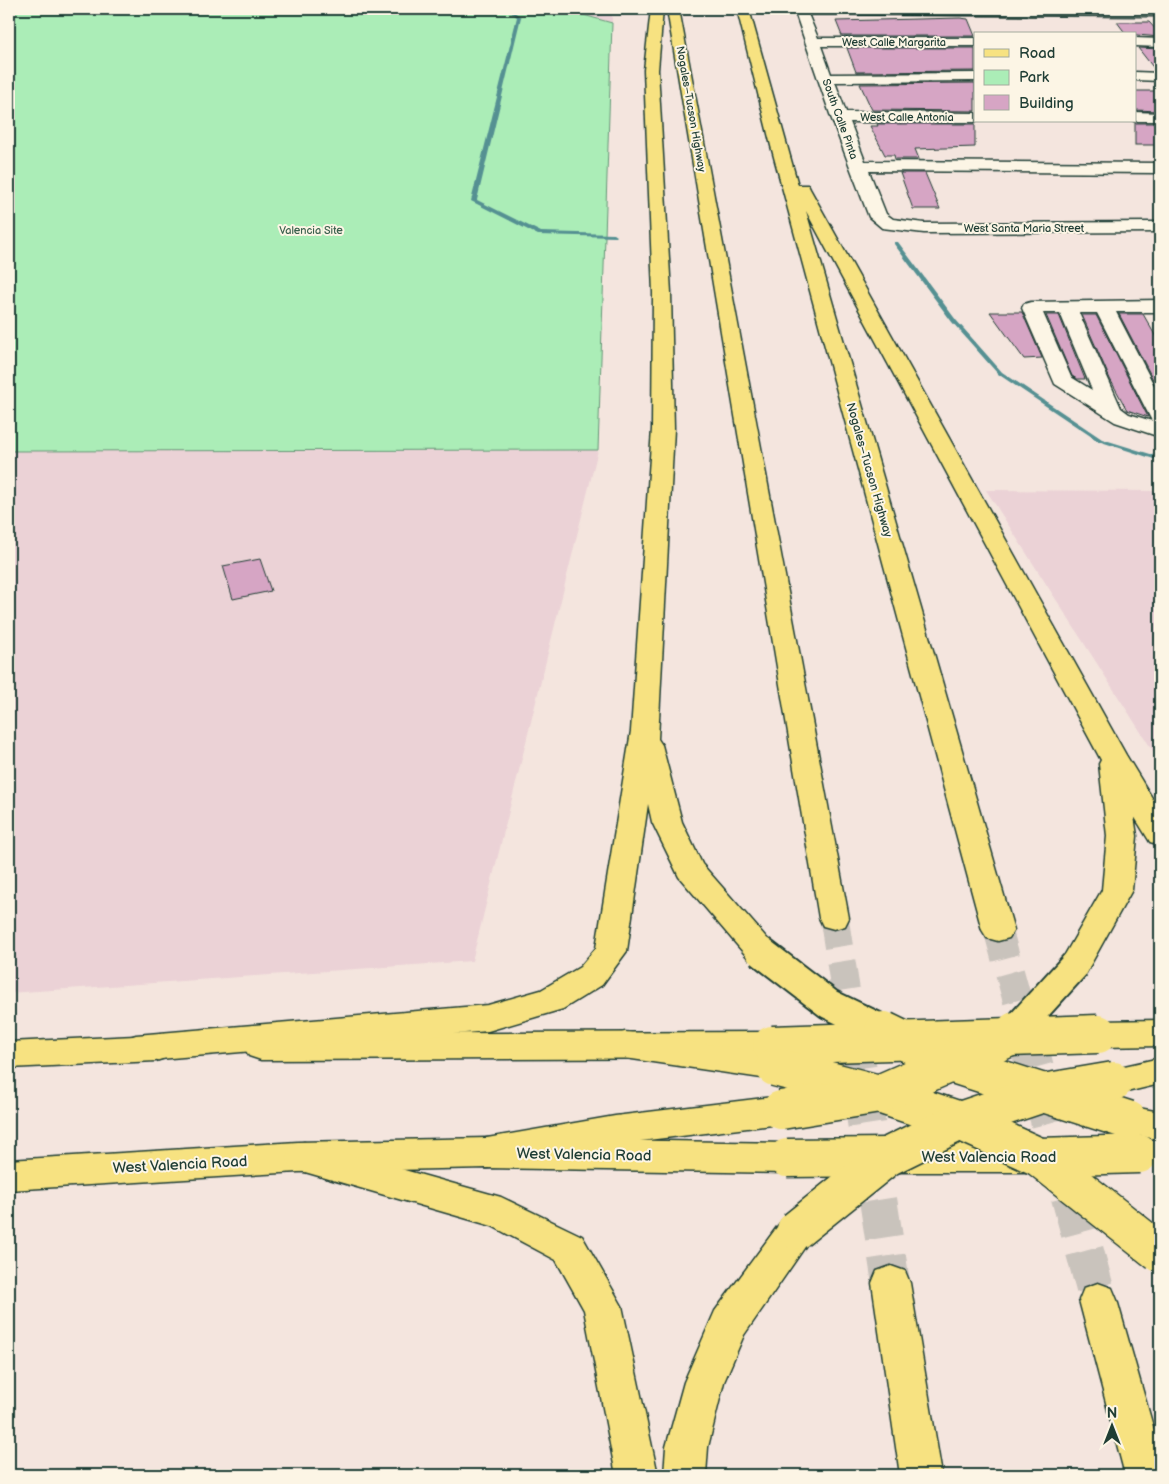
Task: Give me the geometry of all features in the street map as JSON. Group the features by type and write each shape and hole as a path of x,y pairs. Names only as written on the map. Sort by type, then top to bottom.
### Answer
{"main road":[{"path":"9,1055 136,1048 488,1018 551,1000 591,976 611,952 645,731 663,429 662,293 651,70 657,9"},
{"name":"Nogales–Tucson Highway","path":"673,9 834,918"},
{"name":"Nogales–Tucson Highway","path":"743,9 779,146 998,930"},
{"path":"779,146 1112,755 1160,835"},
{"path":"645,731 667,822 690,870 760,951 829,1004 950,1063 1144,1123"},
{"path":"486,1153 615,1130 781,1110 879,1094 1010,1037 1075,965 1117,890 1122,836 1112,755"},
{"path":"136,1048 625,1045 774,1056 901,1040 1160,1033"},
{"path":"774,1056 960,1121 1038,1157 1160,1253"},
{"path":"685,1475 687,1447 704,1382 729,1324 796,1230 887,1157 960,1121 1043,1093 1160,1071"},
{"name":"West Valencia Road","path":"9,1175 304,1157 486,1153 787,1158 1038,1157 1150,1154"},
{"path":"304,1157 501,1213 569,1248 603,1306 637,1475"},
{"path":"891,1283 921,1475"},
{"path":"1098,1300 1146,1475"}],"street":[{"path":"801,9 1160,12"},
{"name":"South Calle Pinta","path":"801,9 839,117 878,217 888,224"},
{"name":"West Calle Margarita","path":"812,42 974,42"},
{"path":"1136,42 1160,43"},
{"path":"1136,76 1160,77"},
{"path":"825,78 974,77"},
{"name":"West Calle Antonia","path":"839,117 974,117"},
{"path":"1136,117 1160,117"},
{"path":"858,166 1160,168"},
{"name":"West Santa Maria Street","path":"888,224 924,228 1160,227"},
{"path":"1158,311 1104,308 1030,308 1062,380 1122,418 1160,432"},
{"path":"1067,308 1112,412"},
{"path":"1104,308 1160,417"}],"shaded area":[{"path":"562,9 612,9 612,23"},
{"path":"598,450 472,961 9,993 9,451"},
{"path":"986,490 1160,491 1160,762"}],"green space":[{"name":"Valencia Site","path":"9,9 562,9 612,23 598,450 9,451"}],"building":[{"path":"960,18 968,19 974,36 842,36 836,21"},
{"path":"1117,22 1149,22 1160,34 1160,37 1136,35 1136,32 1124,32"},
{"path":"847,48 974,48 974,71 856,72"},
{"path":"1138,48 1160,49 1160,71 1156,71"},
{"path":"974,83 974,111 872,110 860,84"},
{"path":"1136,91 1160,91 1160,111 1136,110"},
{"path":"1135,123 1160,123 1160,145 1135,145"},
{"path":"877,124 975,124 975,147 915,149 919,159 895,159 894,155 885,155 870,126 878,126"},
{"path":"900,173 925,173 940,209 913,209"},
{"path":"990,312 1022,312 1042,358 1024,359"},
{"path":"1119,314 1143,314 1160,344 1160,393"},
{"path":"1046,315 1059,315 1085,379 1077,379 1072,376"},
{"path":"1082,315 1096,315 1148,417 1127,410 1110,379"},
{"path":"260,559 271,591 233,599 223,566"}],"waterway":[{"path":"508,9 519,17 474,201 540,234 614,236"},
{"path":"896,243 954,321 1000,373 1100,440 1160,459"}],"tunnel":[{"path":"834,918 852,1032"},
{"path":"998,930 1026,1032"},
{"path":"852,1031 891,1283"},
{"path":"1025,1031 1098,1300"}]}
